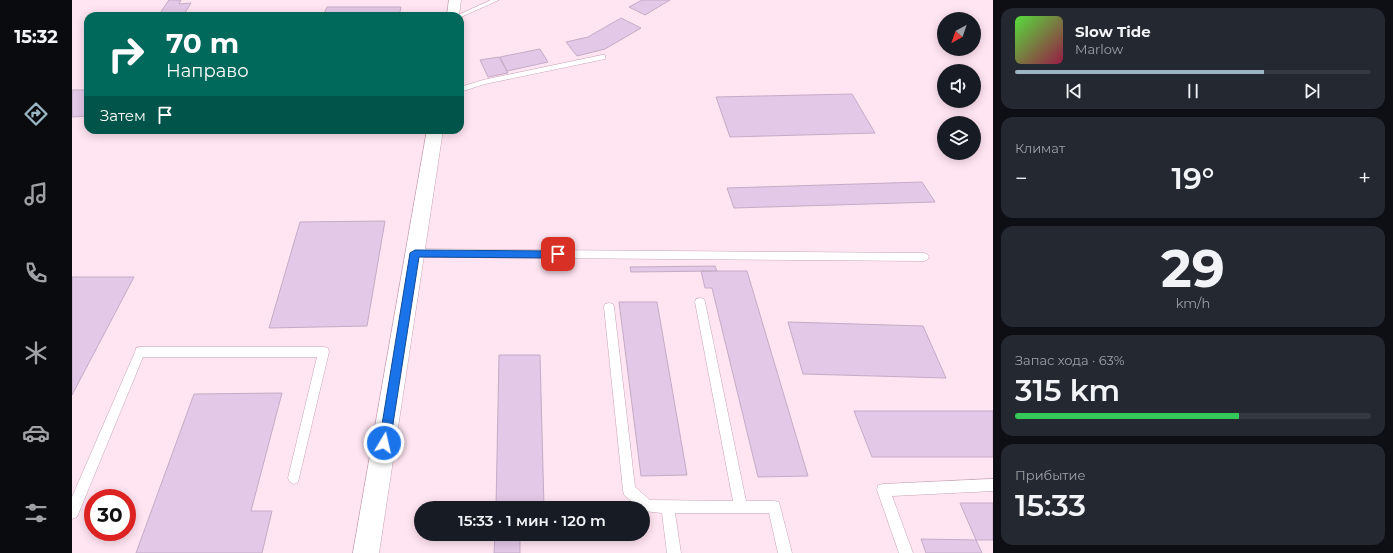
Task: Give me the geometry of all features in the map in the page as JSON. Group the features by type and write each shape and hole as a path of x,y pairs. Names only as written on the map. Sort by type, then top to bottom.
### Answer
{"street":[{"path":"454,12 456,0"},
{"path":"366,553 434,134"}],"lane":[{"path":"464,14 496,0"},
{"path":"464,89 483,82 602,57"},
{"path":"415,253 924,257"},
{"path":"700,302 741,507"},
{"path":"609,307 629,490 647,506 774,507 785,553"},
{"path":"72,512 140,352 324,352 294,478"},
{"path":"906,553 883,490 993,485"},
{"path":"668,507 674,553"}],"shaded area":[{"path":"72,0 993,0 993,553 72,553"}],"building":[{"path":"169,0 181,0 179,4 191,3 185,12 161,12"},
{"path":"642,0 670,0 645,15 629,7"},
{"path":"327,7 401,7 400,12 325,12"},
{"path":"621,18 641,28 605,49 577,56 566,42 588,37"},
{"path":"540,49 548,62 507,71 500,57"},
{"path":"499,57 508,73 488,77 480,60"},
{"path":"72,90 84,90 84,116 72,117"},
{"path":"852,94 875,133 730,137 716,97"},
{"path":"922,182 935,202 734,208 727,188"},
{"path":"385,221 367,326 269,328 300,222"},
{"path":"715,266 717,271 631,272 630,267"},
{"path":"701,271 747,271 808,476 758,477 712,288 705,288"},
{"path":"72,277 134,277 72,395"},
{"path":"619,302 657,302 687,475 641,476"},
{"path":"788,322 923,326 946,378 803,374"},
{"path":"499,355 540,355 544,501 496,501"},
{"path":"282,393 251,511 272,511 262,553 136,553 194,394"},
{"path":"854,411 993,411 993,457 872,457"},
{"path":"960,503 993,503 993,540 976,540"},
{"path":"921,539 976,540 982,553 926,553"},
{"path":"495,541 520,541 520,553 494,553"}],"route":[{"path":"384,443 415,253 558,254"}]}
